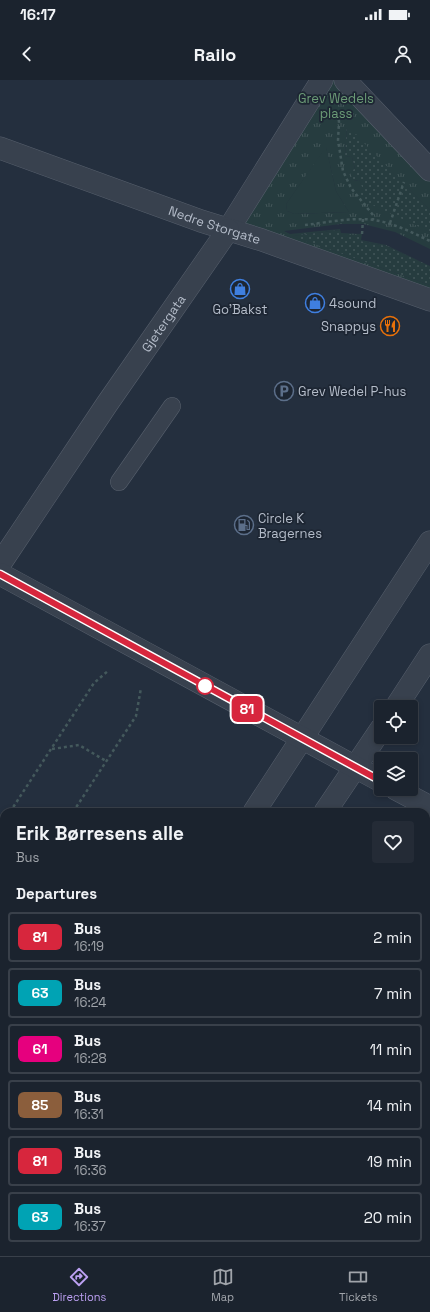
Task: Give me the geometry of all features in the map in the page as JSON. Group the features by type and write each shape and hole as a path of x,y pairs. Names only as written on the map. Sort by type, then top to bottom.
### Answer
{"street":[{"name":"Gjetergata","path":"0,564 116,391 228,230 322,80"},
{"path":"345,80 426,166"},
{"name":"Nedre Storgate","path":"0,148 201,221 269,243 430,300"},
{"path":"257,808 430,542"},
{"path":"0,574 374,777"},
{"path":"401,700 430,655"},
{"path":"328,808 374,740"},
{"path":"409,796 430,807"}],"lane":[{"path":"119,482 172,406"}],"path":[{"path":"337,108 339,122 338,140 343,171 352,188 373,216 372,220"},
{"path":"390,223 404,181 426,166"},
{"path":"362,234 363,219"},
{"path":"302,225 363,219 372,220 390,223 430,241"},
{"path":"13,808 94,683 109,670"},
{"path":"76,808 136,716 141,688"},
{"path":"51,749 79,745 106,761"}],"green space":[{"name":"Grev Wedels plass","path":"322,80 345,80 430,170 430,210 347,127 345,156 352,157 355,169 354,181 359,180 364,189 360,192 430,232 430,249 395,232 363,224 341,224 284,231 290,234 340,229 341,233 362,234 361,240 386,245 430,266 386,246 360,241 360,235 340,235 340,230 293,236 430,285 430,298 228,230","holes":["326,147 336,191 349,212 294,214 287,211 286,204"]},
{"path":"347,126 430,210 430,232 368,203 359,192 363,189 359,180 353,181 350,171 355,169 352,157 345,156"},
{"path":"326,146 336,191 349,212 294,214 287,211 286,204"},
{"path":"340,230 340,235 360,235 360,241 386,246 430,266 430,285 292,236"}],"bus line":[{"name":"81","path":"0,574 374,777"}],"place":[{"name":"Go'Bakst","path":"240,289"},
{"name":"4sound","path":"315,303"},
{"name":"Snappys","path":"390,326"},
{"name":"Grev Wedel P-hus","path":"284,391"},
{"name":"Circle K Bragernes","path":"244,525"}]}
